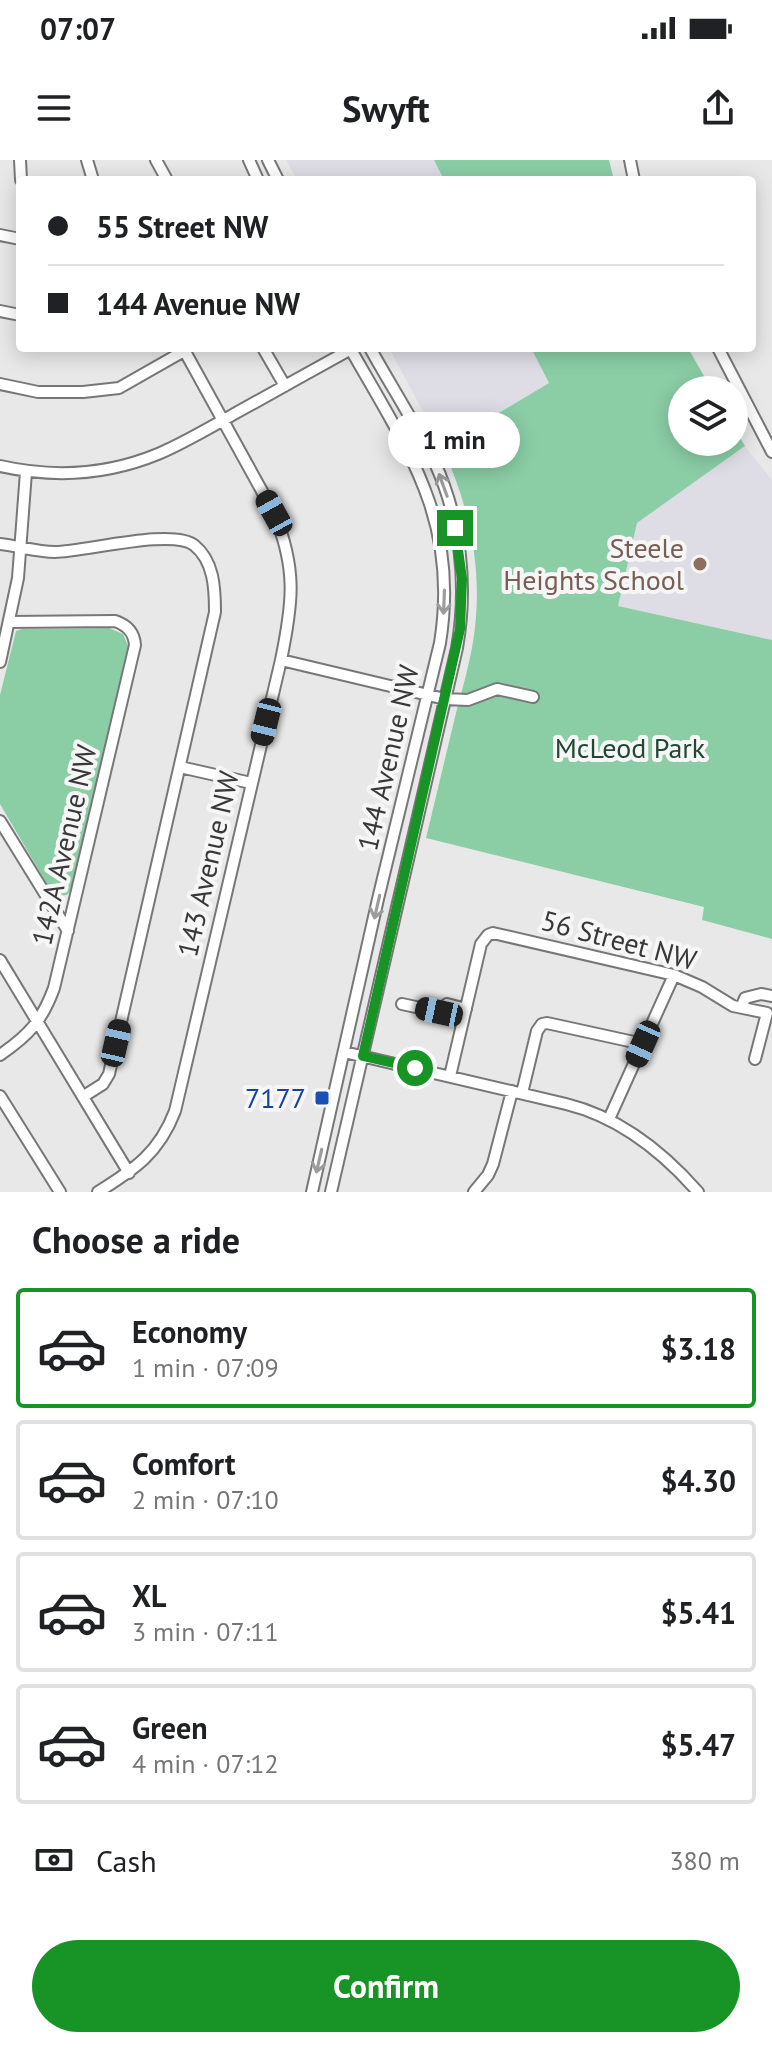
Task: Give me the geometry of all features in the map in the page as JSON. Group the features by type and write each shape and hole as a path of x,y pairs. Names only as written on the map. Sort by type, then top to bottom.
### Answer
{"street":[{"path":"0,384 38,392 119,388 179,352"},
{"name":"143 Avenue NW","path":"98,1192 129,1173 155,1149 175,1111 281,660 291,601 289,557 274,513 186,352"},
{"path":"265,352 285,386"},
{"path":"0,466 26,472 77,473 114,468 158,454 345,352"},
{"name":"144 Avenue NW","path":"312,1192 444,615 444,567 426,489 354,352"},
{"name":"144 Avenue NW","path":"331,1192 459,639 462,608 461,563 447,495 433,461 372,352"},
{"path":"720,352 772,452"},
{"path":"0,662 18,578 26,472"},
{"path":"0,544 52,552 168,538 192,543 207,559 215,591 215,612 109,1074 103,1084 84,1096"},
{"name":"142A Avenue NW","path":"0,1055 38,1023 54,988 134,650 133,636 121,623 9,622"},
{"path":"281,660 445,699 468,700 497,689 533,697"},
{"path":"180,767 251,783"},
{"path":"0,821 68,931"},
{"name":"56 Street NW","path":"466,1009 481,944 488,935 499,934 674,975 737,1006 767,1013 755,1059"},
{"path":"0,960 129,1173"},
{"path":"609,1119 674,975"},
{"path":"737,1006 745,998 761,994 772,996"},
{"path":"402,1004 439,1012 447,1004 466,1009 450,1076"},
{"path":"474,1192 493,1164 537,1031 542,1024 643,1044"},
{"path":"344,1052 577,1107 609,1119 657,1151 698,1192"},
{"path":"0,1096 60,1192"}],"shaded area":[{"path":"286,160 434,160 442,176 295,176"},
{"path":"391,352 533,352 549,383 442,447"},
{"name":"Steele Heights School","path":"748,450 772,480 772,640 618,606 637,523 731,456 748,456"}],"green space":[{"path":"434,160 609,160 613,176 442,176"},
{"name":"McLeod Park","path":"533,352 690,352 704,376 668,376 668,456 731,456 637,523 618,606 772,640 772,939 702,920 704,907 426,838 470,660 476,617 476,567 472,542 461,494 442,447 549,383"},
{"path":"109,628 123,634 128,646 72,889 67,895 58,896 51,891 0,804 0,695 16,631"}],"place":[{"name":"Steele Heights School","path":"700,564"},
{"name":"7177","path":"322,1098"}],"route":[{"path":"415,1068 363,1056 457,648 462,579 455,528"}]}
